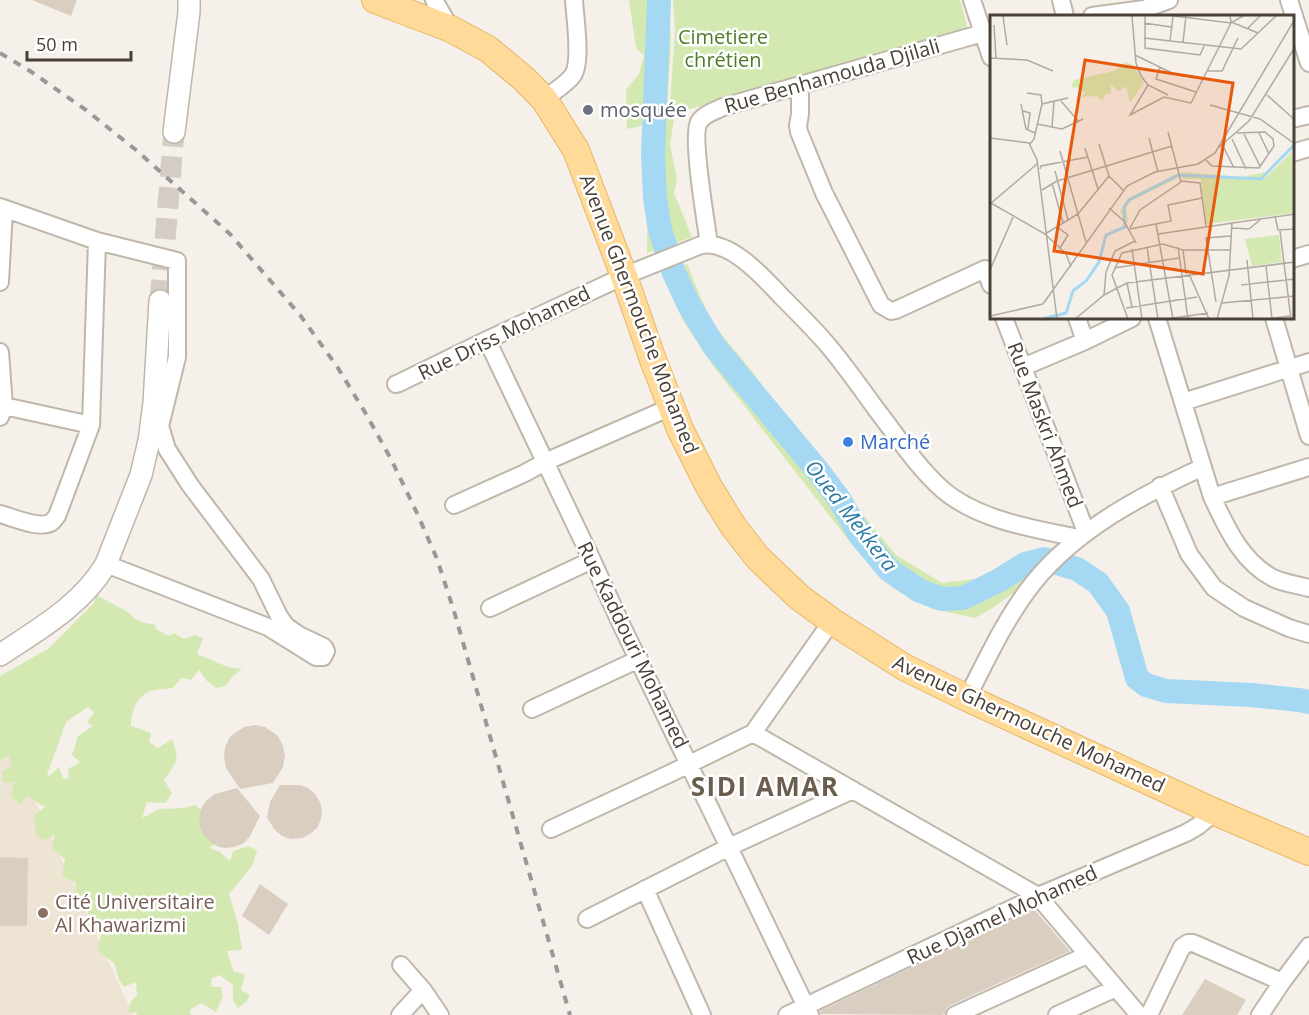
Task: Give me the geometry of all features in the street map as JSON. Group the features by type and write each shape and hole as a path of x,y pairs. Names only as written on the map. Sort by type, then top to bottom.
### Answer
{"main road":[{"name":"Avenue Ghermouche Mohamed","path":"375,0 451,29 488,50 523,78 544,99 576,150 634,272 653,360 680,429 709,487 733,526 758,558 799,597 904,667 1215,812 1309,852"}],"street":[{"path":"174,132 189,0"},
{"path":"434,0 451,29"},
{"path":"544,99 572,78 576,69 574,0"},
{"path":"972,0 990,54"},
{"path":"1061,0 1065,15"},
{"path":"1098,15 1144,8 1169,0"},
{"path":"1289,0 1294,15"},
{"path":"1294,16 1309,63"},
{"name":"Rue Benhamouda Djilali","path":"705,244 697,136 698,124 704,116 723,107 983,33"},
{"path":"800,85 799,132 824,193 881,305 891,311 896,310 985,269 990,282"},
{"path":"1294,120 1309,115"},
{"path":"1294,153 1309,148"},
{"path":"0,282 2,208 97,241 177,261 177,357 160,426 167,449 190,485 261,579 279,627 106,564"},
{"path":"0,514 37,525 47,525 52,522 57,516 91,425 97,241"},
{"path":"705,244 733,253 761,275 827,344 919,465 943,490 968,507 994,517 1077,539"},
{"name":"Rue Driss Mohamed","path":"396,384 634,272 705,244"},
{"path":"1294,259 1309,254"},
{"path":"0,655 48,623 83,595 106,564 141,475 149,441 160,301"},
{"name":"Rue Maskri Ahmed","path":"1005,320 1023,367 1077,539"},
{"path":"1078,320 1085,341"},
{"path":"1023,367 1128,320"},
{"path":"1158,320 1212,497 1236,543 1252,564 1274,579 1309,588"},
{"path":"1275,320 1309,436"},
{"name":"Rue Kaddouri Mohamed","path":"487,340 808,1011"},
{"path":"0,352 2,412 91,425"},
{"path":"1183,402 1309,362"},
{"path":"454,505 671,407"},
{"path":"967,698 1008,620 1034,582 1077,539 1160,486 1203,467"},
{"path":"1212,497 1309,467"},
{"path":"1160,486 1189,554 1214,588 1244,608 1289,628 1309,634"},
{"path":"490,608 592,560"},
{"path":"551,829 753,733 832,621"},
{"path":"532,709 639,659"},
{"path":"753,733 1038,896 1139,1015"},
{"path":"586,919 729,847 854,790"},
{"name":"Rue Djamel Mohamed","path":"787,1015 808,1011 1038,896 1186,833 1215,812"},
{"path":"645,889 702,1015"},
{"path":"1149,1015 1182,947 1188,943 1282,982"},
{"path":"1260,1015 1309,946"},
{"path":"955,1015 1088,955"},
{"path":"401,966 423,990 440,1015"},
{"path":"1057,1015 1116,988"},
{"path":"400,1015 423,990"}],"shaded area":[{"name":"Cité Universitaire Al Khawarizmi","path":"0,723 35,801 133,1015 0,1015"}],"green space":[{"path":"629,0 669,0 671,41 667,115 674,119 670,145 677,179 674,193 692,237 647,253 648,188 645,181 649,152 648,123 627,129 626,90 639,74 644,55 636,48"},
{"name":"Cimetiere chrétien","path":"673,0 960,0 968,30 669,115 675,32"},
{"path":"687,264 713,324 751,370 776,408 896,555 942,583 983,578 1045,555 1017,590 975,618 929,608 927,598 921,603 893,588 878,574 853,546 711,363 682,319 664,275 671,274 675,283 677,268","holes":["676,286 685,289 693,308 691,319 704,322 716,352 731,374 756,393 773,424 797,454 823,472 839,492 842,514 864,530 863,546 882,552 890,566 862,550 860,535 840,516 836,492 812,468 792,455 756,400 733,379 703,337 700,324 690,322"]},
{"path":"96,595 128,612 139,621 154,624 157,630 169,636 174,633 184,639 195,635 203,638 197,654 228,667 242,669 226,686 216,688 199,670 191,680 181,678 173,688 148,692 140,698 135,707 131,726 151,733 149,742 158,748 172,739 176,752 176,761 164,780 172,793 165,803 147,802 142,818 159,809 195,805 209,816 221,842 209,848 220,852 230,861 233,851 249,846 257,851 252,866 229,894 238,924 242,950 227,951 234,972 245,974 241,990 250,995 247,1001 238,1008 233,1000 233,985 220,975 211,979 212,987 221,987 223,996 216,1012 201,1003 190,1010 191,1015 137,1015 128,1012 131,1001 137,996 136,982 124,987 119,980 114,963 97,950 101,935 90,933 90,917 84,905 71,903 76,883 62,876 65,859 52,848 54,835 46,840 37,837 33,816 45,807 26,796 21,805 11,796 14,782 3,783 2,772 11,766 9,755 0,760 0,676 48,649 94,603","holes":["88,707 94,713 87,722 93,726 78,736 72,755 80,762 68,769 69,778 63,779 59,767 49,776 47,775 66,722"]}],"building":[{"path":"32,0 77,0 71,16"},
{"path":"255,725 265,727 278,736 285,756 283,767 273,783 240,789 226,768 225,747 235,733 244,727"},
{"path":"280,785 300,785 308,788 320,802 321,819 317,828 310,834 302,838 291,839 282,836 267,818 270,802"},
{"path":"237,788 260,816 244,843 235,847 219,847 204,835 199,816 207,800 215,794"},
{"path":"0,857 28,858 27,926 0,926"},
{"path":"260,884 288,904 269,935 242,916"},
{"path":"1034,909 1070,951 951,1005 942,1015 820,1014 820,1011"},
{"path":"1205,979 1246,1000 1237,1015 1182,1015"}],"waterway":[{"name":"Oued Mekkera","path":"659,0 653,154 655,198 660,230 674,273 689,305 714,346 818,471 839,499 860,535 889,570 920,591 942,599 963,598 998,581 1025,564 1044,559 1077,569 1098,583 1118,611 1137,678 1146,685 1166,691 1251,695 1309,702"}],"tunnel":[{"path":"160,301 174,132"}],"railway":[{"path":"0,53 86,110 136,150 230,234 300,315 338,368 366,414 391,459 437,559 570,1015"}],"place":[{"name":"mosquée","path":"588,110"},
{"name":"Marché","path":"848,442"},
{"name":"Cité Universitaire Al Khawarizmi","path":"43,913"}],"district":[{"name":"SIDI AMAR","path":"765,787"}]}
